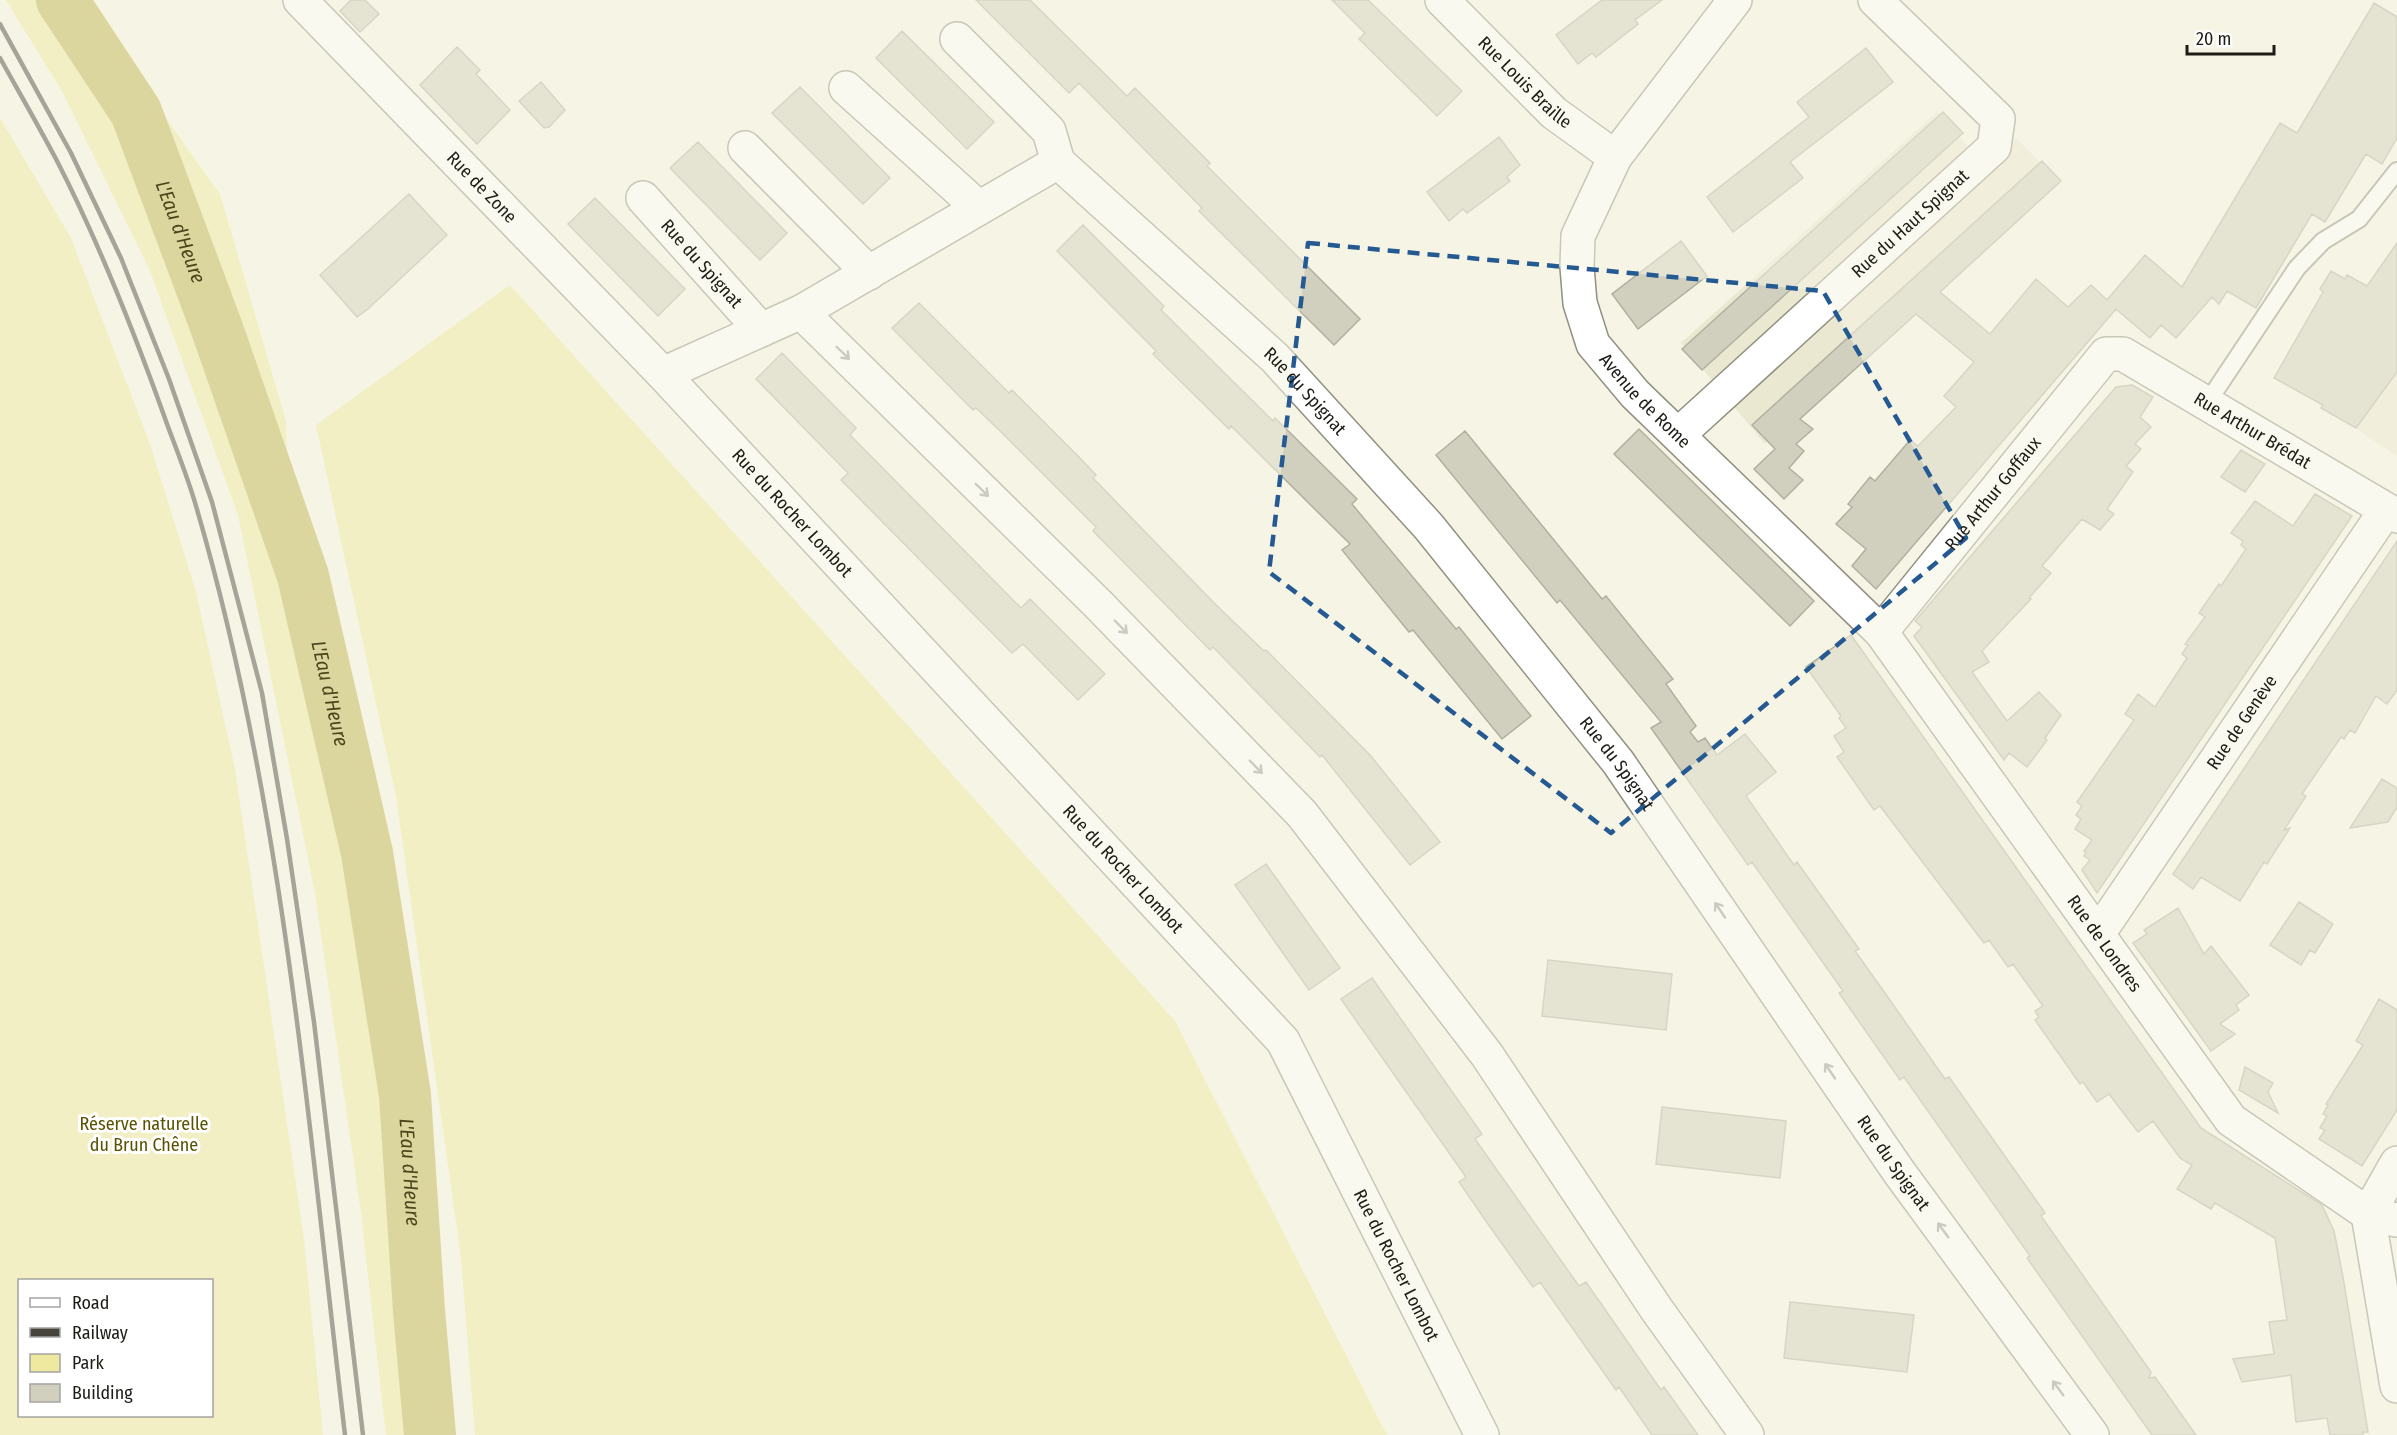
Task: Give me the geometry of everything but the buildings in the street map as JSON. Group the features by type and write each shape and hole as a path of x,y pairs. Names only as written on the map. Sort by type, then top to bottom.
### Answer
{"street":[{"name":"Rue de Zone","path":"300,0 663,374"},
{"name":"Rue Louis Braille","path":"1442,0 1554,113 1615,157"},
{"name":"Avenue de Rome","path":"1735,0 1615,157 1578,236 1576,267 1580,303 1593,344 1635,394 1881,632"},
{"name":"Rue du Haut Spignat","path":"1678,435 1994,147 1998,119 1875,0"},
{"path":"663,374 801,312 1058,162 1049,131 957,39"},
{"path":"846,88 979,208"},
{"path":"745,148 869,273"},
{"name":"Rue du Spignat","path":"1058,162 1275,358 1429,527 1618,762 1899,1172 2092,1435"},
{"name":"Rue du Spignat","path":"643,198 761,330"},
{"path":"801,312 1098,604 1302,814 1487,1055 1657,1310 1747,1435"},
{"name":"Rue Arthur Brédat","path":"2106,354 2123,354 2391,513"},
{"name":"Rue Arthur Goffaux","path":"1881,632 2106,354"},
{"name":"Rue du Rocher Lombot","path":"663,374 1283,1041 1482,1435"},
{"name":"Rue de Genève","path":"2098,934 2391,513"},
{"name":"Rue de Londres","path":"1881,632 2231,1120 2383,1217"},
{"path":"2397,1163 2383,1217 2397,1386"}],"lane":[{"path":"2206,403 2297,268 2322,241 2359,219 2397,171"}],"highlighted area":[{"path":"1308,243 1823,291 1966,538 1611,833 1269,572"}],"shaded area":[{"path":"1938,111 1970,149 1994,147 2017,139 2058,181 1765,444 1681,343"},
{"path":"2397,297 2397,456 2319,404"}],"green space":[{"path":"6,0 82,0 220,194 286,421 293,616 373,1008 413,1435 386,1435 361,1213 315,893 238,515 150,271 63,93"},
{"name":"Réserve naturelle du Brun Chêne","path":"0,118 71,238 150,444 196,592 235,769 304,1239 323,1435 0,1435"},
{"path":"510,285 1175,1021 1387,1435 475,1435 461,1258 396,796 316,425"}],"waterway":[{"name":"L'Eau d'Heure","path":"62,0 136,112 216,326 303,576 367,853 405,1095 419,1311 430,1435"}],"railway":[{"path":"0,24 71,153 121,258 169,379 212,502 262,693 287,839 314,1022 363,1435"},
{"path":"0,58 72,191 116,290 189,485 226,619 251,734 290,967 345,1435"}]}
